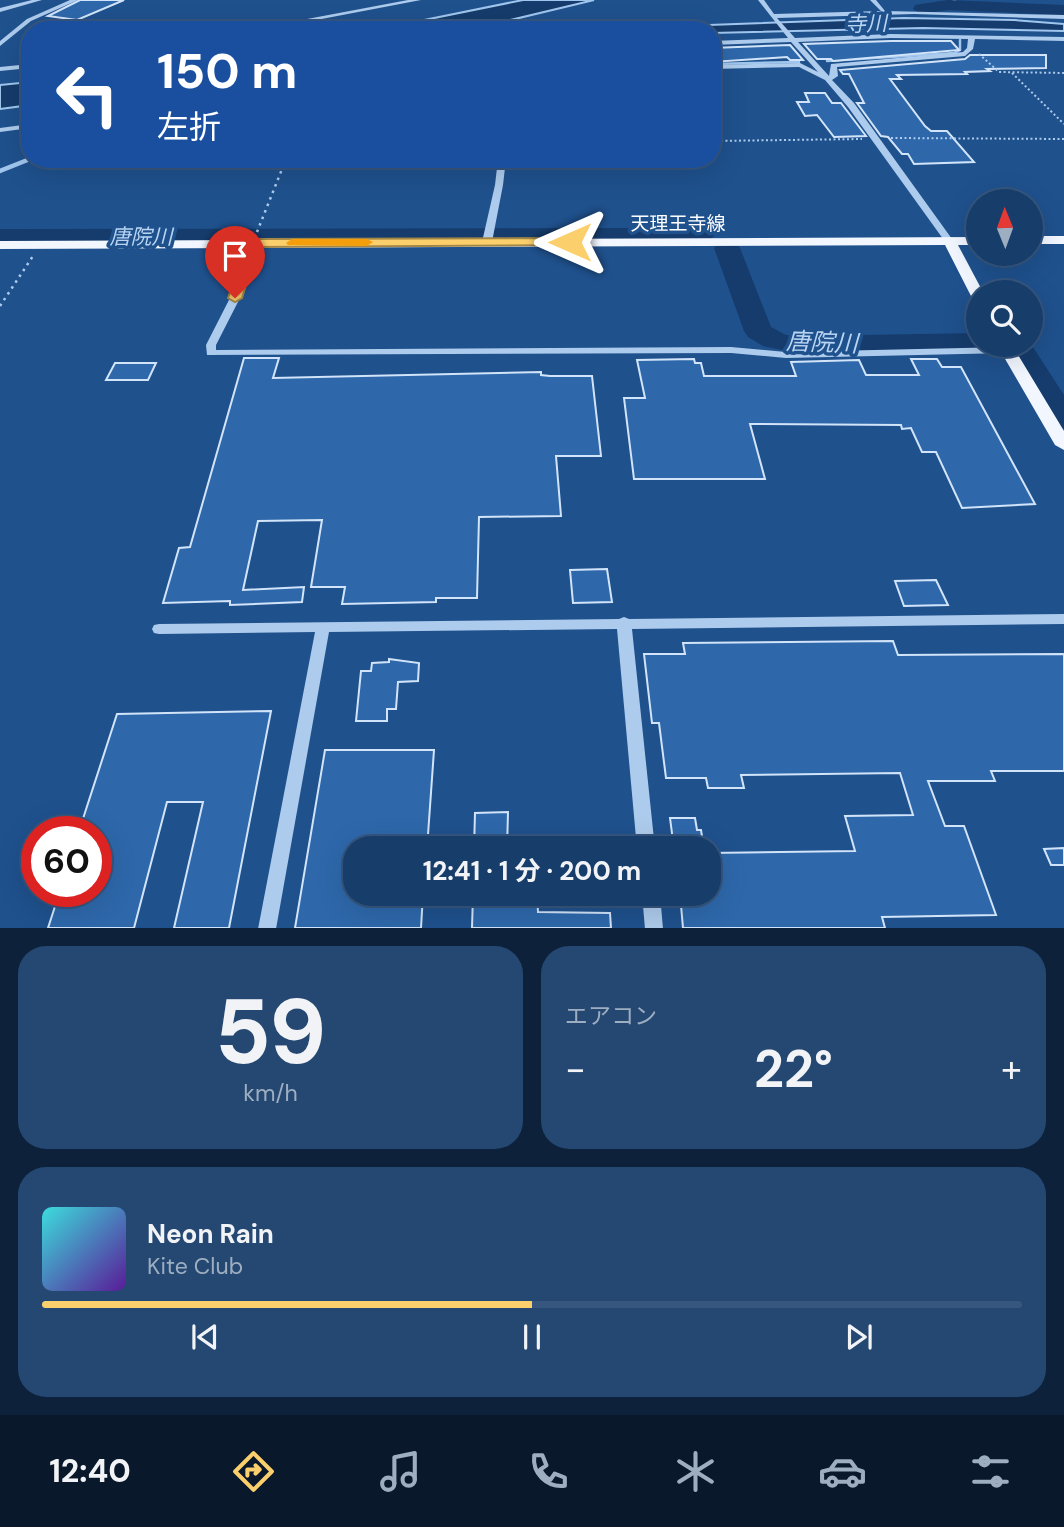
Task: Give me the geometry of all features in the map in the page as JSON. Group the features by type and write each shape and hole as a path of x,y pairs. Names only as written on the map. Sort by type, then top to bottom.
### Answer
{"main road":[{"path":"1043,240 1064,240"},
{"path":"949,241 970,280"},
{"name":"天理王寺線","path":"0,245 966,241"},
{"path":"1011,357 1064,444"}],"street":[{"path":"0,10 39,0"},
{"path":"28,21 75,0"},
{"path":"302,21 418,0"},
{"path":"761,0 772,16 852,105 949,241"},
{"path":"873,0 883,10"},
{"path":"844,14 883,10 1064,17"},
{"path":"772,16 918,12"},
{"path":"0,44 21,27"},
{"path":"721,67 800,65 818,77 828,79 834,76 832,65 966,53 972,36"},
{"path":"721,43 972,36 1064,39"},
{"path":"0,69 21,67"},
{"path":"0,130 21,127"},
{"path":"487,242 501,168"},
{"path":"253,243 235,298 211,345 211,353 731,350 786,355 966,348"},
{"path":"159,629 1064,619"},
{"path":"624,622 645,836"},
{"path":"268,928 323,626"},
{"path":"652,906 654,928"}],"path":[{"path":"966,53 981,54 999,72 1064,73"},
{"path":"1012,72 1064,124"},
{"path":"721,141 1064,139"},
{"path":"253,243 282,168"},
{"path":"0,306 43,244"}],"water":[{"path":"523,0 594,0 506,21 419,21"},
{"name":"寺川","path":"904,18 1014,20 1064,24 1064,31 923,28 721,33 721,25"},
{"path":"21,83 21,106 0,109 0,85"}],"building":[{"path":"80,0 124,0 77,20 48,16"},
{"path":"951,41 959,50 833,61 817,59 804,44"},
{"path":"790,45 803,60 790,60 787,57 721,61 721,48"},
{"path":"970,55 1046,55 1046,68 987,69 990,71 965,72 967,74 897,75 901,79 890,79 925,126 931,131 947,131 974,162 914,164 908,154 902,154 888,137 881,136 857,103 864,103 849,74 843,74 840,70 965,59"},
{"path":"805,93 825,93 832,103 841,103 866,136 834,137 817,115 805,116 797,102 809,102"},
{"path":"244,358 279,358 273,378 541,372 541,375 550,376 592,376 601,456 556,456 561,516 479,517 477,598 436,598 436,602 342,604 345,587 311,587 322,520 258,521 243,590 304,587 302,602 230,605 230,601 163,603 179,548 190,547"},
{"path":"694,359 695,363 701,363 704,376 796,376 791,362 859,360 866,375 919,375 911,359 937,359 942,367 961,367 1035,504 962,508 936,452 922,452 911,428 902,429 901,425 750,424 765,479 634,479 624,398 645,398 637,360"},
{"path":"115,363 156,363 148,380 106,380"},
{"path":"607,569 612,602 573,603 570,570"},
{"path":"936,580 948,605 904,606 895,581"},
{"path":"893,641 898,655 1064,654 1064,771 991,771 995,781 928,781 945,826 964,826 996,915 882,917 885,928 683,928 681,906 721,906 721,853 855,851 845,816 913,815 900,773 741,775 744,788 708,788 706,778 666,778 659,723 652,723 644,654 685,654 683,643"},
{"path":"389,659 419,663 418,681 398,682 396,709 387,709 387,721 356,721 361,671 371,671 372,663 389,662"},
{"path":"271,711 229,928 174,928 203,802 167,802 134,928 48,928 55,907 112,907 112,816 84,816 117,714"},
{"path":"325,750 434,750 428,836 343,836 343,906 422,906 421,928 295,928"},
{"path":"508,812 507,836 474,836 475,813"},
{"path":"670,818 695,818 697,830 701,830 702,836 672,836"},
{"path":"1064,848 1064,865 1051,865 1044,849"},
{"path":"473,906 538,906 538,912 610,913 611,928 472,928"}],"waterway":[{"path":"948,5 955,0"},
{"path":"921,9 948,5 1064,10"},
{"path":"827,61 954,53 960,50 960,40"},
{"path":"721,64 799,62"},
{"path":"0,171 21,163"},
{"name":"唐院川","path":"0,237 702,235"},
{"name":"唐院川","path":"727,248 758,331 774,340 803,345 966,342"},
{"name":"唐院川","path":"1025,357 1064,420"}],"slow traffic":[{"path":"292,243 367,242"}],"route":[{"path":"235,298 253,243 570,242"}]}
